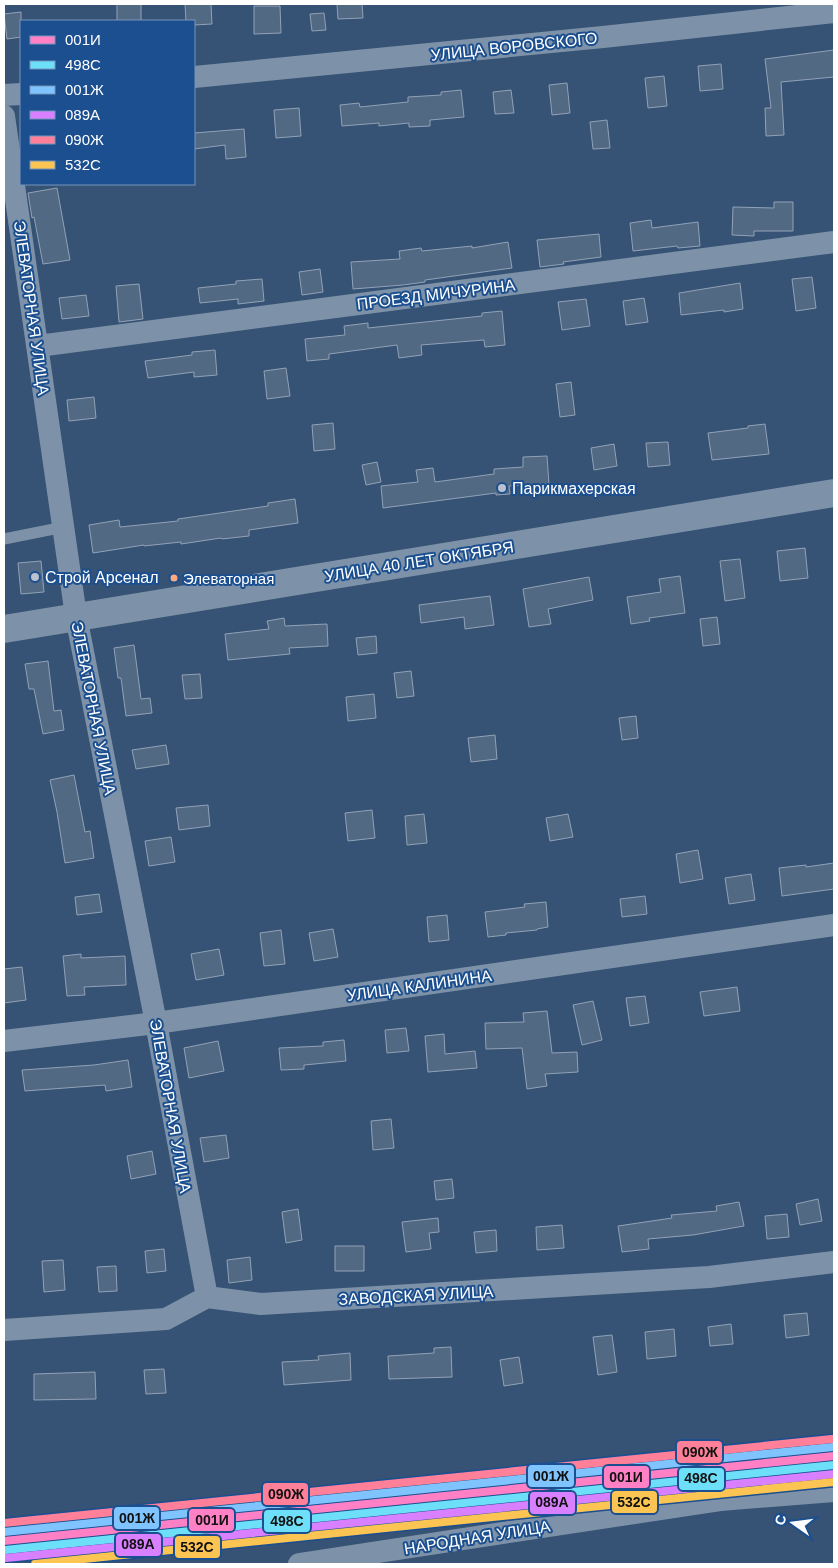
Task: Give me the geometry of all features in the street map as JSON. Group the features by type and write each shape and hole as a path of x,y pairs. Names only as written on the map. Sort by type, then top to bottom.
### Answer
{"street":[{"name":"УЛИЦА ВОРОВСКОГО","path":"195,77 594,38 834,12"},
{"path":"4,95 20,94"},
{"name":"ЭЛЕВАТОРНАЯ УЛИЦА","path":"4,116 76,616 156,1023 207,1297"},
{"name":"ПРОЕЗД МИЧУРИНА","path":"38,346 834,242"},
{"name":"УЛИЦА 40 ЛЕТ ОКТЯБРЯ","path":"4,629 834,494"},
{"name":"УЛИЦА КАЛИНИНА","path":"4,1041 156,1023 834,925"},
{"name":"ЗАВОДСКАЯ УЛИЦА","path":"207,1297 261,1304 709,1277 834,1262"},
{"path":"4,1330 166,1318 207,1297"},
{"name":"НАРОДНАЯ УЛИЦА","path":"299,1564 720,1500 834,1491"}],"lane":[{"path":"4,539 64,527"}],"building":[{"path":"117,4 141,4 141,20 117,20"},
{"path":"185,4 211,4 212,24 195,25 195,20 186,20"},
{"path":"337,4 362,4 363,18 338,19"},
{"path":"254,6 280,6 281,33 254,34"},
{"path":"21,12 20,37 7,39 4,14"},
{"path":"324,13 326,30 312,31 310,14"},
{"path":"834,50 834,77 781,82 784,135 766,136 765,108 771,108 765,59"},
{"path":"721,64 723,89 700,91 698,66"},
{"path":"664,76 667,106 648,108 645,78"},
{"path":"567,83 570,113 552,115 549,85"},
{"path":"461,90 464,117 430,120 430,126 409,127 409,123 379,126 379,123 342,126 340,105 359,103 360,107 408,102 408,97 441,95 441,92"},
{"path":"511,90 514,113 495,114 493,92"},
{"path":"299,108 301,136 276,138 274,110"},
{"path":"607,120 610,148 593,149 590,122"},
{"path":"244,129 246,157 226,159 225,145 195,149 195,133"},
{"path":"57,188 70,260 43,264 28,193"},
{"path":"774,202 793,202 793,231 754,231 754,236 732,235 733,207 774,208"},
{"path":"651,220 652,228 698,222 700,246 678,248 677,246 633,251 630,223"},
{"path":"599,234 601,257 540,267 537,240"},
{"path":"508,242 512,268 425,280 425,282 403,285 353,289 351,262 400,259 399,251 421,248 422,251 472,246 472,248"},
{"path":"320,269 323,292 302,295 299,272"},
{"path":"812,277 816,308 796,311 792,279"},
{"path":"262,279 264,301 238,304 238,299 200,303 198,288 236,284 236,281"},
{"path":"740,283 743,309 681,315 679,293"},
{"path":"139,284 143,319 119,322 116,286"},
{"path":"86,295 89,316 62,319 59,298"},
{"path":"644,298 648,322 626,325 623,301"},
{"path":"586,299 590,326 562,330 558,302"},
{"path":"502,311 505,345 485,347 484,340 421,345 422,355 399,358 397,345 329,354 329,359 307,361 305,339 345,335 344,326 368,323 368,328 482,316 482,313"},
{"path":"215,350 217,375 194,377 194,372 148,378 145,361 192,355 192,352"},
{"path":"286,368 290,396 267,399 264,371"},
{"path":"571,382 575,415 560,417 556,384"},
{"path":"94,397 96,418 69,421 67,400"},
{"path":"333,423 335,449 314,451 312,425"},
{"path":"765,424 769,454 712,460 708,433"},
{"path":"668,442 670,465 648,467 646,443"},
{"path":"614,444 617,466 594,470 591,448"},
{"path":"547,456 549,484 509,486 510,494 496,495 496,493 383,508 381,486 418,482 416,470 433,468 435,482 494,474 494,469 523,467 523,457"},
{"path":"377,462 381,482 366,485 362,465"},
{"path":"295,499 298,523 249,530 249,536 181,544 181,542 144,545 93,553 89,525 119,520 120,527 178,521 178,519 268,506 268,503"},
{"path":"805,548 808,578 780,581 777,551"},
{"path":"740,559 745,598 725,601 720,561"},
{"path":"41,561 44,592 21,594 18,563"},
{"path":"680,576 685,613 649,618 650,621 631,624 627,597 661,592 659,579"},
{"path":"589,577 593,600 548,609 551,624 529,627 523,589"},
{"path":"490,596 494,625 465,629 464,617 421,623 419,605"},
{"path":"717,617 720,644 703,646 700,619"},
{"path":"284,618 285,626 327,624 328,646 289,648 290,654 228,660 225,634 269,629 267,621"},
{"path":"376,636 377,653 358,655 356,638"},
{"path":"134,645 141,699 150,698 152,713 126,716 121,678 118,678 114,648"},
{"path":"48,661 54,711 61,710 64,730 43,734 34,689 29,689 25,664"},
{"path":"411,671 414,696 397,698 394,673"},
{"path":"200,674 202,698 185,699 182,675"},
{"path":"374,694 376,718 348,721 346,697"},
{"path":"636,716 638,738 622,740 619,718"},
{"path":"495,735 497,759 471,762 468,738"},
{"path":"166,745 169,764 136,769 132,750"},
{"path":"74,775 85,832 90,831 94,858 65,863 50,780"},
{"path":"208,805 210,826 179,830 176,808"},
{"path":"372,810 375,838 348,841 345,813"},
{"path":"424,814 427,843 407,845 405,816"},
{"path":"568,814 573,837 550,841 546,818"},
{"path":"171,837 175,862 149,866 145,841"},
{"path":"698,850 703,879 680,883 676,854"},
{"path":"834,863 834,889 782,896 779,868"},
{"path":"751,874 755,900 729,904 725,878"},
{"path":"99,894 102,912 77,915 75,897"},
{"path":"645,896 647,914 622,917 620,899"},
{"path":"546,902 548,927 488,937 485,912 525,907 524,904"},
{"path":"447,915 449,940 429,942 427,917"},
{"path":"333,929 338,957 314,961 309,933"},
{"path":"281,930 285,964 264,966 260,933"},
{"path":"219,949 224,975 196,980 191,954"},
{"path":"81,954 81,958 125,956 126,985 84,987 85,995 67,996 63,956"},
{"path":"22,967 26,1000 4,1003 4,969"},
{"path":"737,987 740,1011 704,1016 700,992"},
{"path":"645,996 649,1023 630,1026 626,998"},
{"path":"593,1001 602,1040 582,1045 573,1005"},
{"path":"547,1011 552,1053 577,1052 578,1072 545,1074 547,1086 527,1089 522,1048 486,1049 485,1023 524,1022 523,1013"},
{"path":"406,1028 409,1051 387,1053 385,1030"},
{"path":"444,1034 445,1054 475,1051 477,1068 428,1072 425,1036"},
{"path":"344,1040 346,1061 304,1065 304,1069 281,1070 279,1048 323,1046 323,1042"},
{"path":"218,1041 224,1071 189,1078 184,1048"},
{"path":"128,1060 132,1087 106,1091 105,1085 25,1091 22,1070 94,1065"},
{"path":"391,1119 394,1148 373,1150 371,1121"},
{"path":"226,1135 229,1158 204,1162 200,1138"},
{"path":"152,1151 156,1174 131,1179 127,1156"},
{"path":"452,1179 454,1198 436,1200 434,1181"},
{"path":"818,1199 822,1221 800,1225 796,1204"},
{"path":"739,1202 744,1226 693,1235 648,1239 649,1249 622,1252 618,1226 672,1218 671,1215 717,1211 716,1206"},
{"path":"298,1209 302,1240 286,1243 282,1212"},
{"path":"787,1214 789,1237 767,1239 765,1216"},
{"path":"438,1218 439,1232 429,1233 431,1249 406,1252 402,1222"},
{"path":"562,1225 564,1248 537,1250 536,1227"},
{"path":"496,1230 497,1251 476,1253 474,1232"},
{"path":"335,1246 364,1246 364,1271 335,1271"},
{"path":"164,1249 166,1271 147,1273 145,1251"},
{"path":"250,1257 252,1280 229,1283 227,1260"},
{"path":"63,1260 65,1290 44,1292 42,1261"},
{"path":"116,1266 117,1291 99,1292 97,1267"},
{"path":"807,1313 809,1335 786,1338 784,1315"},
{"path":"731,1324 733,1344 710,1346 708,1327"},
{"path":"674,1329 676,1356 647,1359 645,1332"},
{"path":"612,1335 617,1372 598,1375 593,1337"},
{"path":"451,1347 452,1377 389,1379 388,1356 434,1353 434,1348"},
{"path":"350,1353 351,1380 284,1385 282,1362 319,1360 318,1356"},
{"path":"519,1357 523,1383 504,1386 500,1360"},
{"path":"164,1369 166,1393 146,1394 144,1370"},
{"path":"95,1372 96,1399 34,1400 34,1374"}],"railway":[{"path":"4,1528 834,1442"}],"transit line":[{"name":"090Ж","path":"4,1523 832,1439"},
{"name":"001Ж","path":"4,1532 833,1447"},
{"name":"001И","path":"4,1541 834,1456"},
{"name":"498С","path":"5,1550 834,1465"},
{"name":"089А","path":"6,1558 834,1474"},
{"name":"532С","path":"35,1564 834,1482"}],"place":[{"name":"Парикмахерская","path":"502,488"},
{"name":"Строй Арсенал","path":"35,577"},
{"name":"Элеваторная","path":"174,578"}]}
